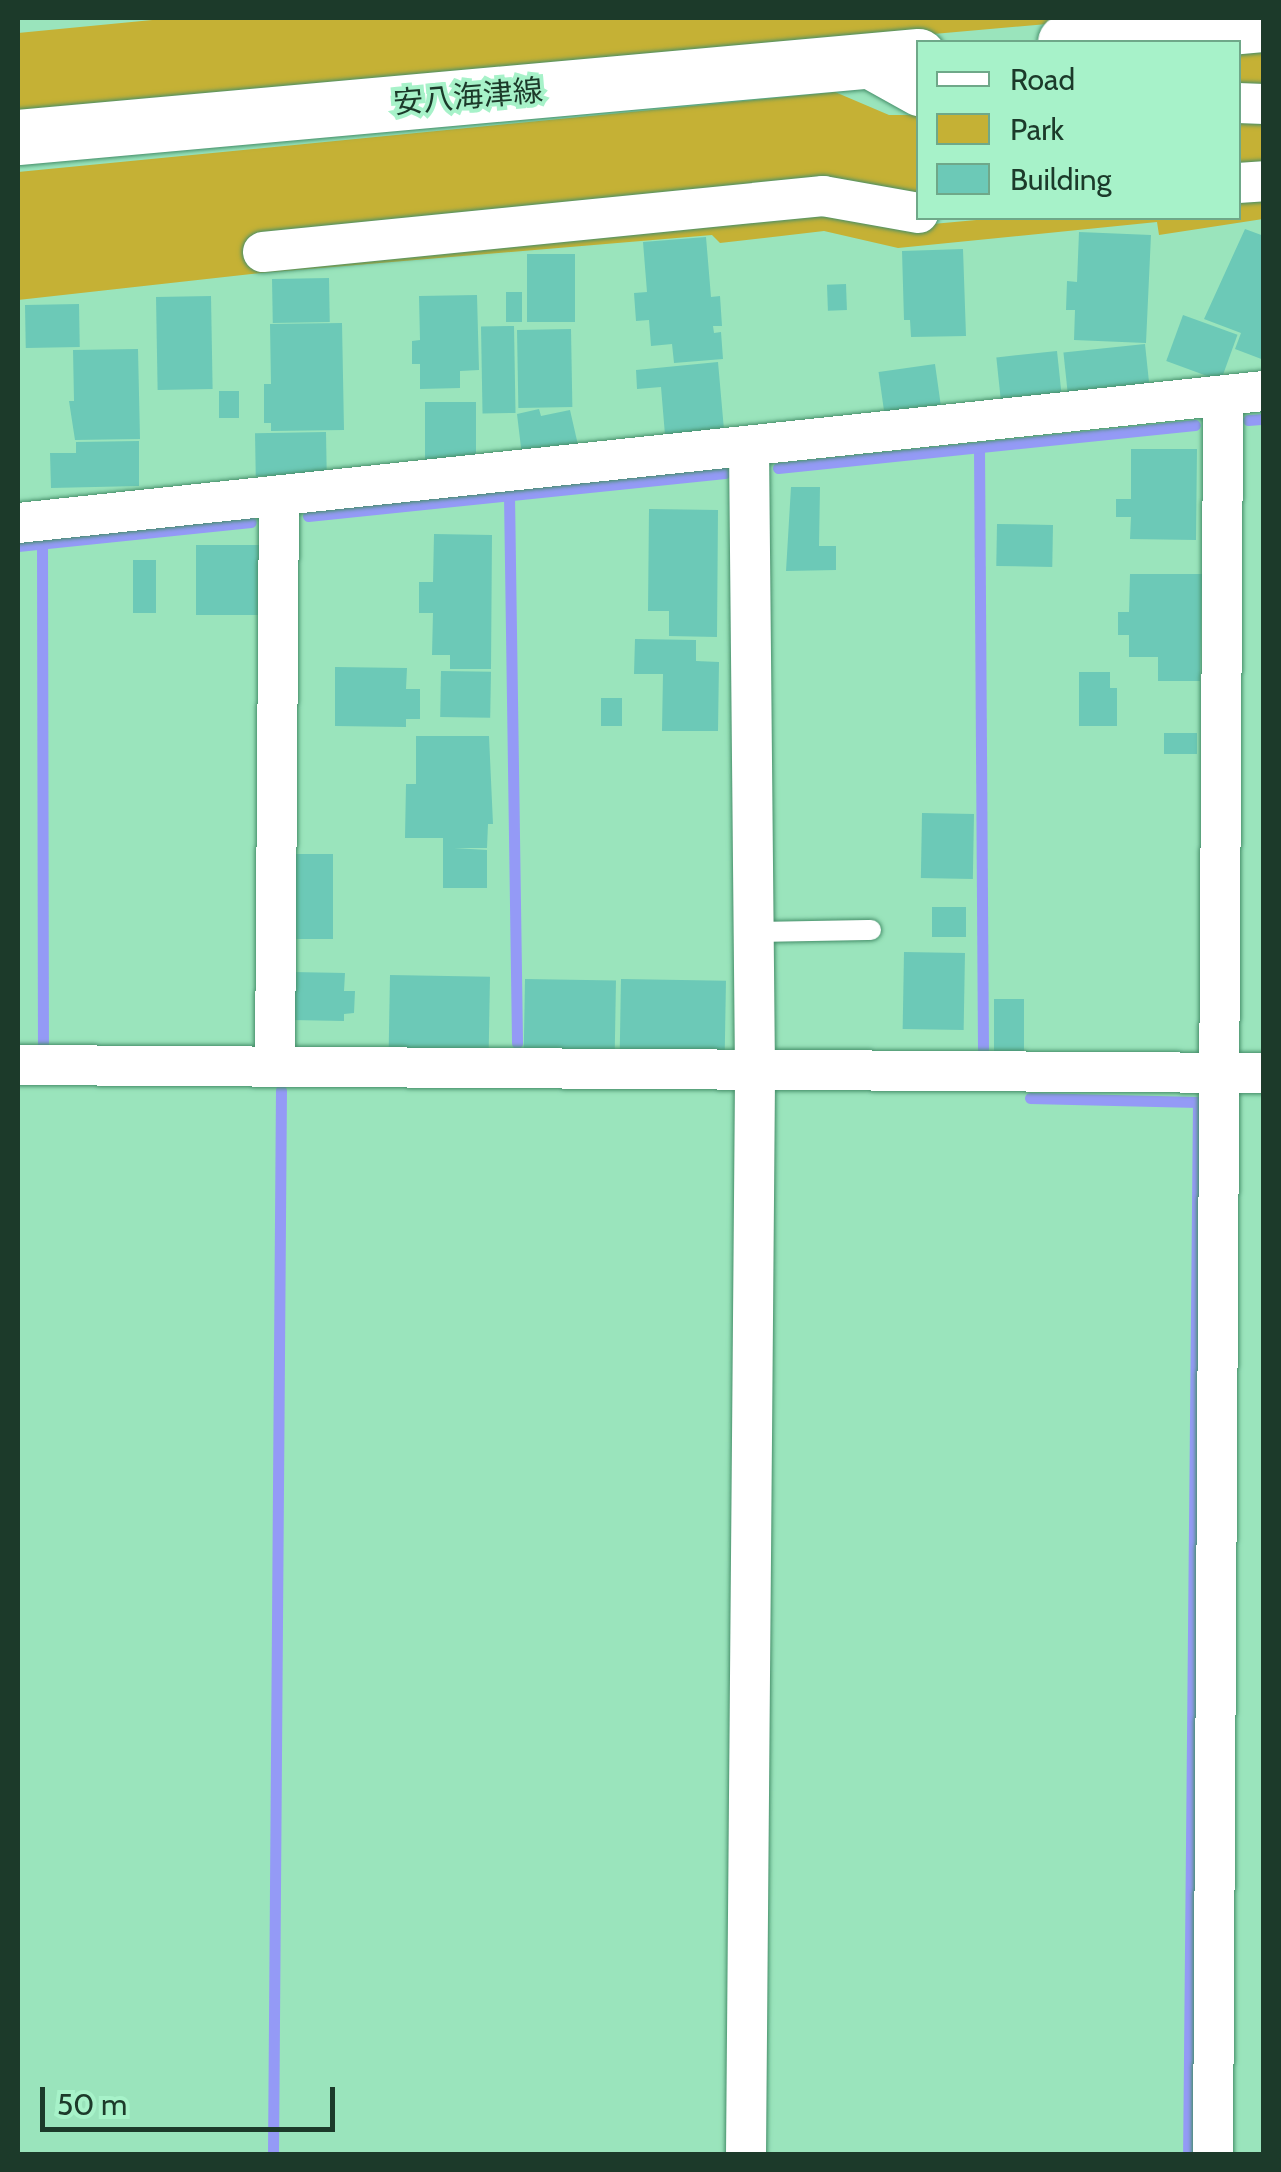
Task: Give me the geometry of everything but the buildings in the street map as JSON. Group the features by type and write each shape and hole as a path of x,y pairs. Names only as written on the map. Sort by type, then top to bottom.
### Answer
{"main road":[{"path":"1087,40 1264,24"},
{"name":"安八海津線","path":"18,137 916,56"}],"street":[{"path":"856,62 916,95"},
{"path":"263,252 823,196 916,213"},
{"path":"18,523 1264,391"},
{"path":"1213,2154 1222,396"},
{"path":"746,2154 755,1072 749,446"},
{"path":"276,1064 279,497"},
{"path":"18,1065 1264,1073"}],"lane":[{"path":"754,932 871,930"}],"green space":[{"path":"173,18 1115,18 18,115 18,33"},
{"path":"1241,45 1263,45 1263,92 1241,92"},
{"path":"835,92 889,115 916,115 916,203 835,209 911,226 976,220 1241,220 1241,195 1263,192 1263,219 1159,235 1157,222 898,248 824,231 720,243 712,235 261,273 18,300 18,172"},
{"path":"1241,118 1263,119 1261,175 1241,174"}],"waterway":[{"path":"1248,420 1264,419"},
{"path":"778,468 1195,425"},
{"path":"979,448 983,1056"},
{"path":"308,516 725,473"},
{"path":"509,495 517,1043"},
{"path":"18,546 251,522"},
{"path":"42,544 43,1052 50,1052"},
{"path":"273,2154 281,1090"},
{"path":"1030,1098 1198,1102 1188,2154"}]}
